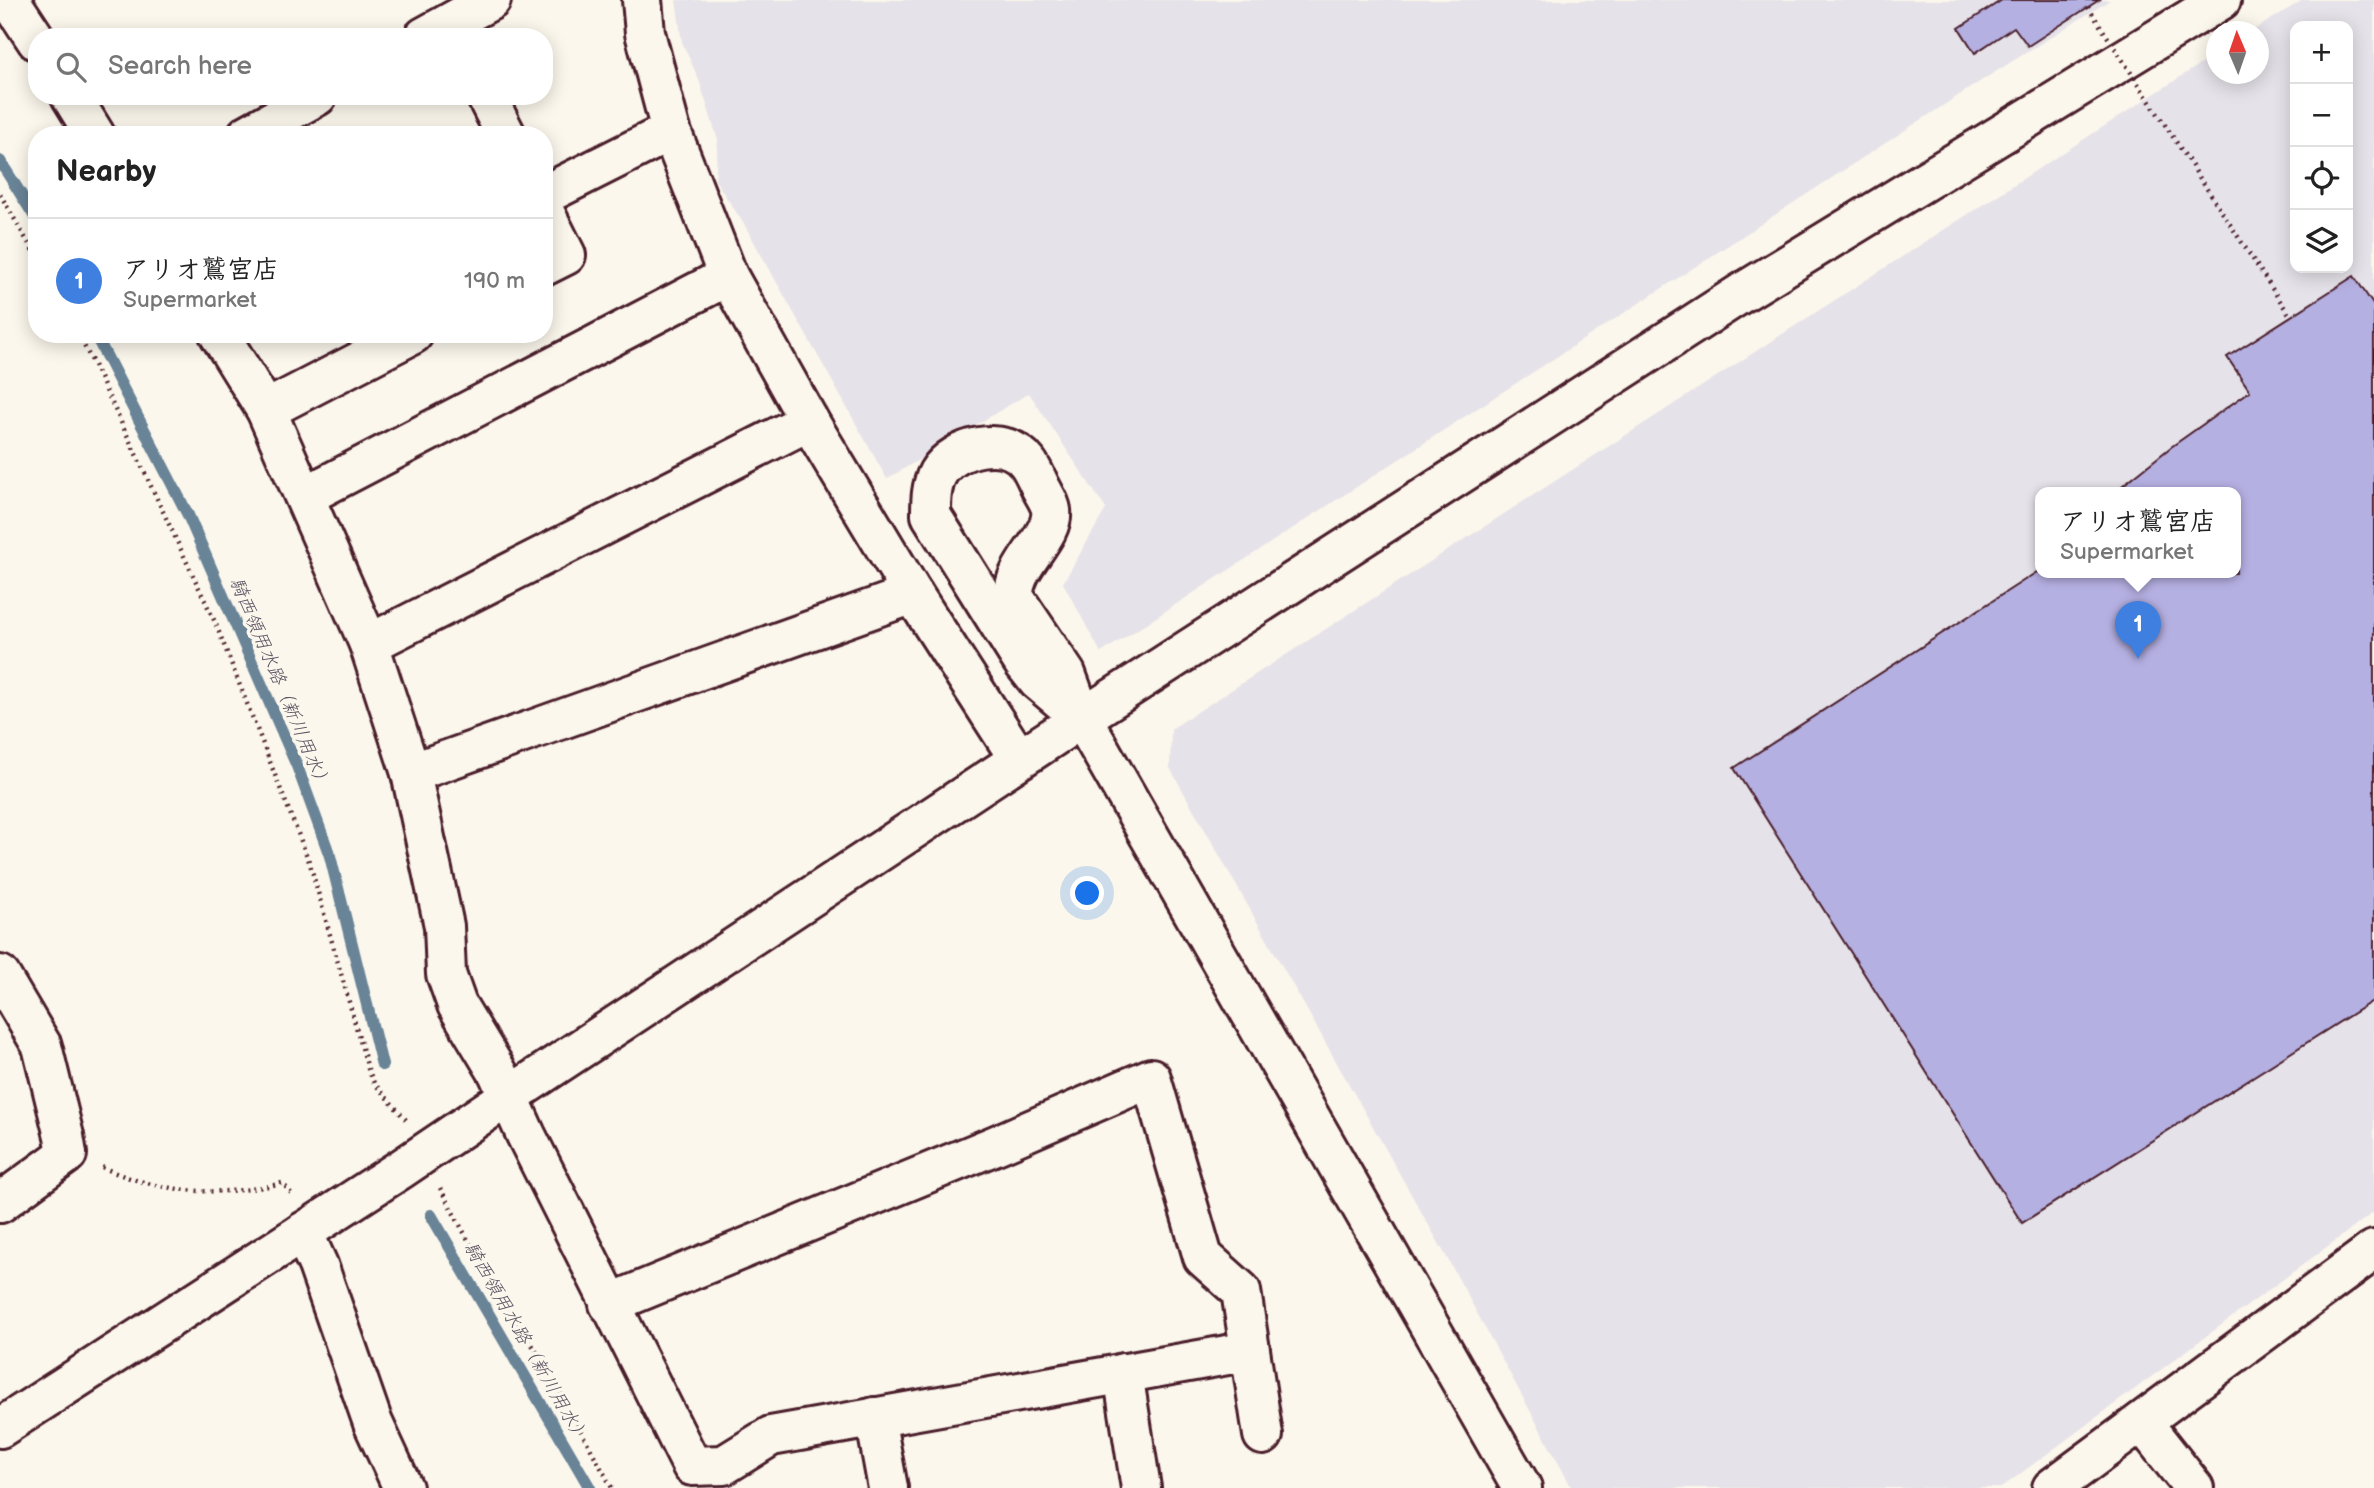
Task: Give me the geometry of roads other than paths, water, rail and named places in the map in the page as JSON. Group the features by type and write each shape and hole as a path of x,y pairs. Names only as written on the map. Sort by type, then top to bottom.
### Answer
{"street":[{"path":"10,0 28,28"},
{"path":"449,28 491,0"},
{"path":"642,0 645,33 671,131 728,276 809,421 913,594 1019,759"},
{"path":"0,1428 300,1215 401,1169 1019,759 1740,294 2221,0"},
{"path":"77,105 89,126"},
{"path":"263,126 301,105"},
{"path":"491,105 501,126"},
{"path":"553,190 671,131"},
{"path":"553,229 566,255 553,262"},
{"path":"305,496 728,276"},
{"path":"225,343 266,410 369,644 411,773 444,926 446,974 457,1005 498,1073 526,1136 692,1466 724,1465 771,1436 1250,1351"},
{"path":"266,410 396,343"},
{"path":"369,644 809,421"},
{"path":"1082,718 1038,681 1023,662 931,515 931,493 938,473 951,458 972,448 1000,447 1027,460 1051,508 1051,521 1013,584 1014,597 1066,674 1082,718 1522,1488"},
{"path":"411,773 913,594"},
{"path":"0,975 42,1045 66,1154 0,1203"},
{"path":"609,1304 996,1145 1151,1078 1203,1257 1241,1291 1263,1435"},
{"path":"300,1215 373,1423 403,1488"},
{"path":"2053,1488 2374,1250"},
{"path":"1123,1373 1141,1488"},
{"path":"875,1417 888,1488"},
{"path":"2141,1422 2194,1488"}],"waterway":[{"name":"騎西領用水路（新川用水）","path":"0,161 28,206"},
{"name":"騎西領用水路（新川用水）","path":"100,343 188,515 297,766 330,856 382,1065"},
{"name":"騎西領用水路（新川用水）","path":"431,1215 590,1488"}],"place":[{"name":"アリオ鷲宮店","path":"2138,659"}]}
